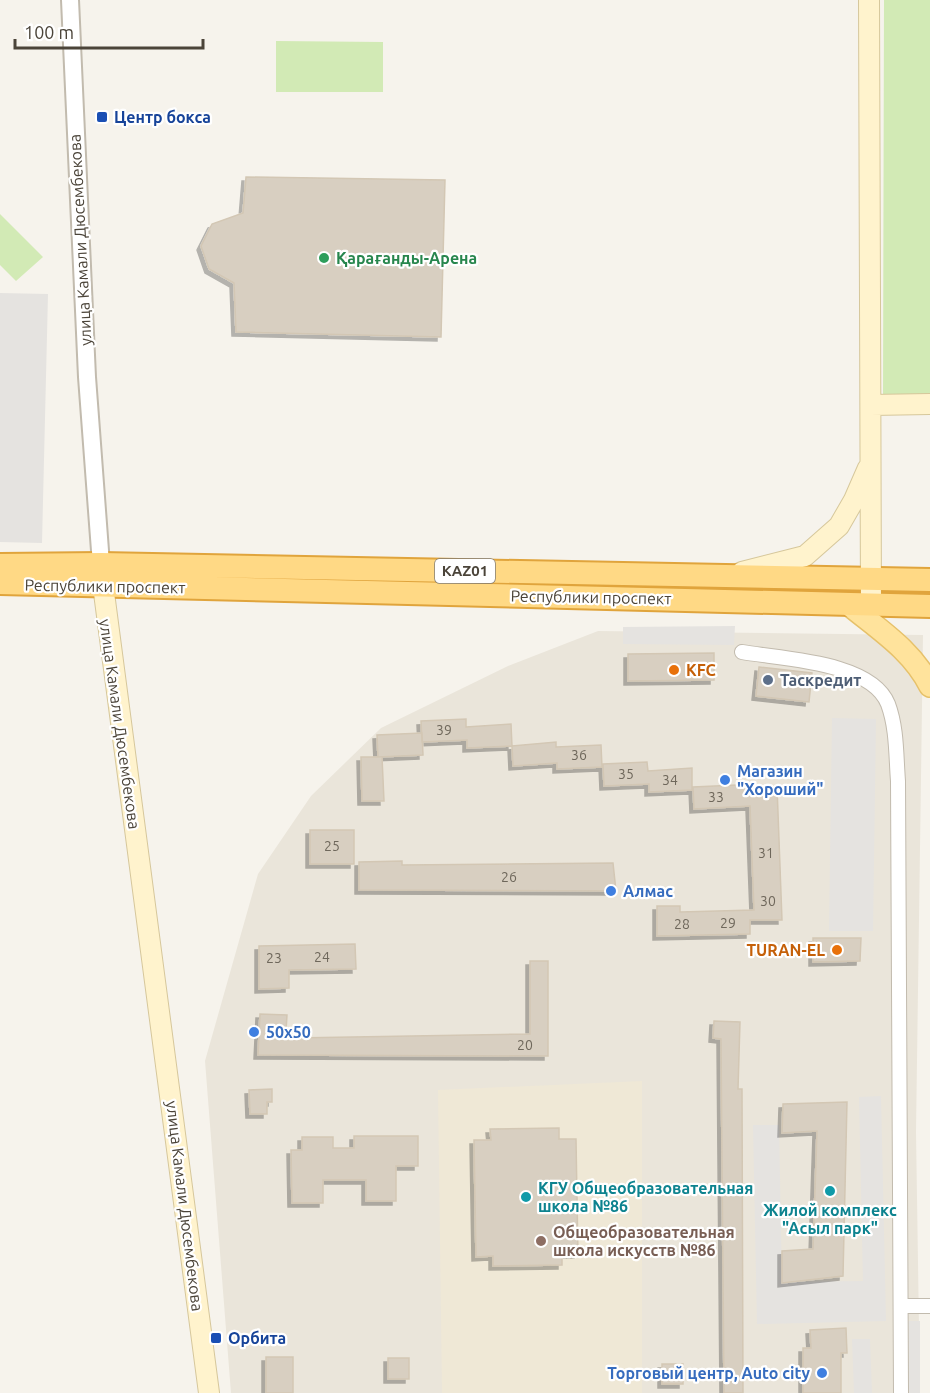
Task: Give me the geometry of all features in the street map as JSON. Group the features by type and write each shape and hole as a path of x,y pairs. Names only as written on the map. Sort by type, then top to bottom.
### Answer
{"highway":[{"name":"Республики проспект","path":"0,565 101,574 930,606"},
{"name":"Республики проспект","path":"0,583 101,574 729,576 930,580"}],"main road":[{"path":"869,0 871,579 859,604 904,649 923,671 930,686"},
{"path":"871,405 930,404"},
{"path":"729,576 804,556 839,526 854,500 871,460"},
{"name":"улица Камали Дюсембекова","path":"101,574 209,1393"}],"street":[{"name":"улица Камали Дюсембекова","path":"70,0 87,377 101,574"},
{"path":"742,652 827,663 868,682 887,702 895,732 898,781 901,1393"},
{"path":"901,1306 930,1306"}],"shaded area":[{"path":"0,293 48,294 42,543 0,542"},
{"path":"735,626 734,645 623,644 623,627"},
{"name":"Орбита","path":"598,631 923,635 916,1132 920,1393 231,1393 205,1061 258,874 311,796 381,728 508,666"},
{"path":"832,718 876,719 873,931 829,931"},
{"name":"Общеобразовательная школа искусств №86","path":"642,1081 642,1393 442,1393 438,1090"},
{"path":"881,1096 886,1321 757,1324 753,1125 779,1125 782,1282 863,1281 859,1097"},
{"path":"906,1321 920,1321 920,1393 906,1393"},
{"path":"852,1339 870,1339 872,1393 854,1393"}],"green space":[{"path":"884,0 930,0 930,399 883,398"},
{"path":"276,41 383,42 383,92 276,92"},
{"path":"0,214 43,257 16,281 0,265"}],"building":[{"name":"Қарағанды-Арена","path":"246,177 445,180 441,337 236,332 234,283 209,269 201,246 212,224 243,213"},
{"path":"714,653 714,680 628,681 628,654"},
{"path":"759,667 812,673 809,702 756,696"},
{"path":"466,719 466,727 511,724 512,746 467,748 467,740 422,742 421,721"},
{"path":"422,733 423,755 378,757 377,735"},
{"path":"556,742 556,747 601,745 602,767 557,769 557,763 513,766 512,746"},
{"path":"361,757 382,757 384,801 362,801"},
{"path":"647,762 648,771 692,768 692,790 649,792 649,784 604,786 603,764"},
{"path":"737,785 738,788 777,786 782,920 750,920 750,934 657,936 657,906 680,906 680,912 754,910 750,806 694,809 693,787"},
{"path":"310,830 354,830 354,864 310,864"},
{"path":"402,861 402,865 613,863 616,891 359,890 359,862"},
{"name":"TURAN-EL","path":"813,938 861,938 860,961 813,962"},
{"path":"355,944 356,969 289,970 289,988 259,989 259,946"},
{"path":"530,961 548,961 548,1056 258,1055 260,1014 287,1015 286,1031 293,1032 293,1038 530,1034"},
{"path":"714,1021 740,1022 738,1089 742,1089 743,1393 724,1393 721,1039 713,1038"},
{"path":"272,1089 272,1102 267,1102 267,1114 250,1114 249,1090"},
{"name":"Жилой комплекс \"Асыл парк\"","path":"847,1102 843,1276 782,1283 782,1251 813,1249 817,1131 782,1133 783,1104"},
{"name":"КГУ Общеобразовательная школа №86","path":"559,1128 559,1139 576,1139 578,1254 562,1254 562,1265 493,1266 493,1256 476,1257 474,1140 491,1140 490,1129"},
{"path":"354,1136 418,1136 418,1166 396,1166 396,1201 366,1201 366,1180 323,1180 323,1203 292,1203 291,1150 302,1150 302,1137 333,1137 333,1148 354,1148"},
{"name":"Торговый центр, Auto city","path":"846,1328 847,1353 841,1353 841,1393 803,1393 803,1348 811,1348 810,1330"},
{"path":"266,1357 293,1357 293,1393 266,1393"},
{"path":"388,1358 409,1358 409,1379 388,1379"},
{"path":"662,1364 683,1364 683,1384 662,1384"}],"place":[{"name":"Центр бокса","path":"102,117"},
{"name":"Қарағанды-Арена","path":"324,258"},
{"name":"KFC","path":"674,670"},
{"name":"Таскредит","path":"768,680"},
{"name":"Магазин \"Хороший\"","path":"725,780"},
{"name":"Алмас","path":"611,891"},
{"name":"TURAN-EL","path":"837,950"},
{"name":"50х50","path":"254,1032"},
{"name":"Жилой комплекс \"Асыл парк\"","path":"830,1191"},
{"name":"КГУ Общеобразовательная школа №86","path":"526,1197"},
{"name":"Общеобразовательная школа искусств №86","path":"541,1241"},
{"name":"Орбита","path":"216,1338"},
{"name":"Торговый центр, Auto city","path":"822,1373"}]}
